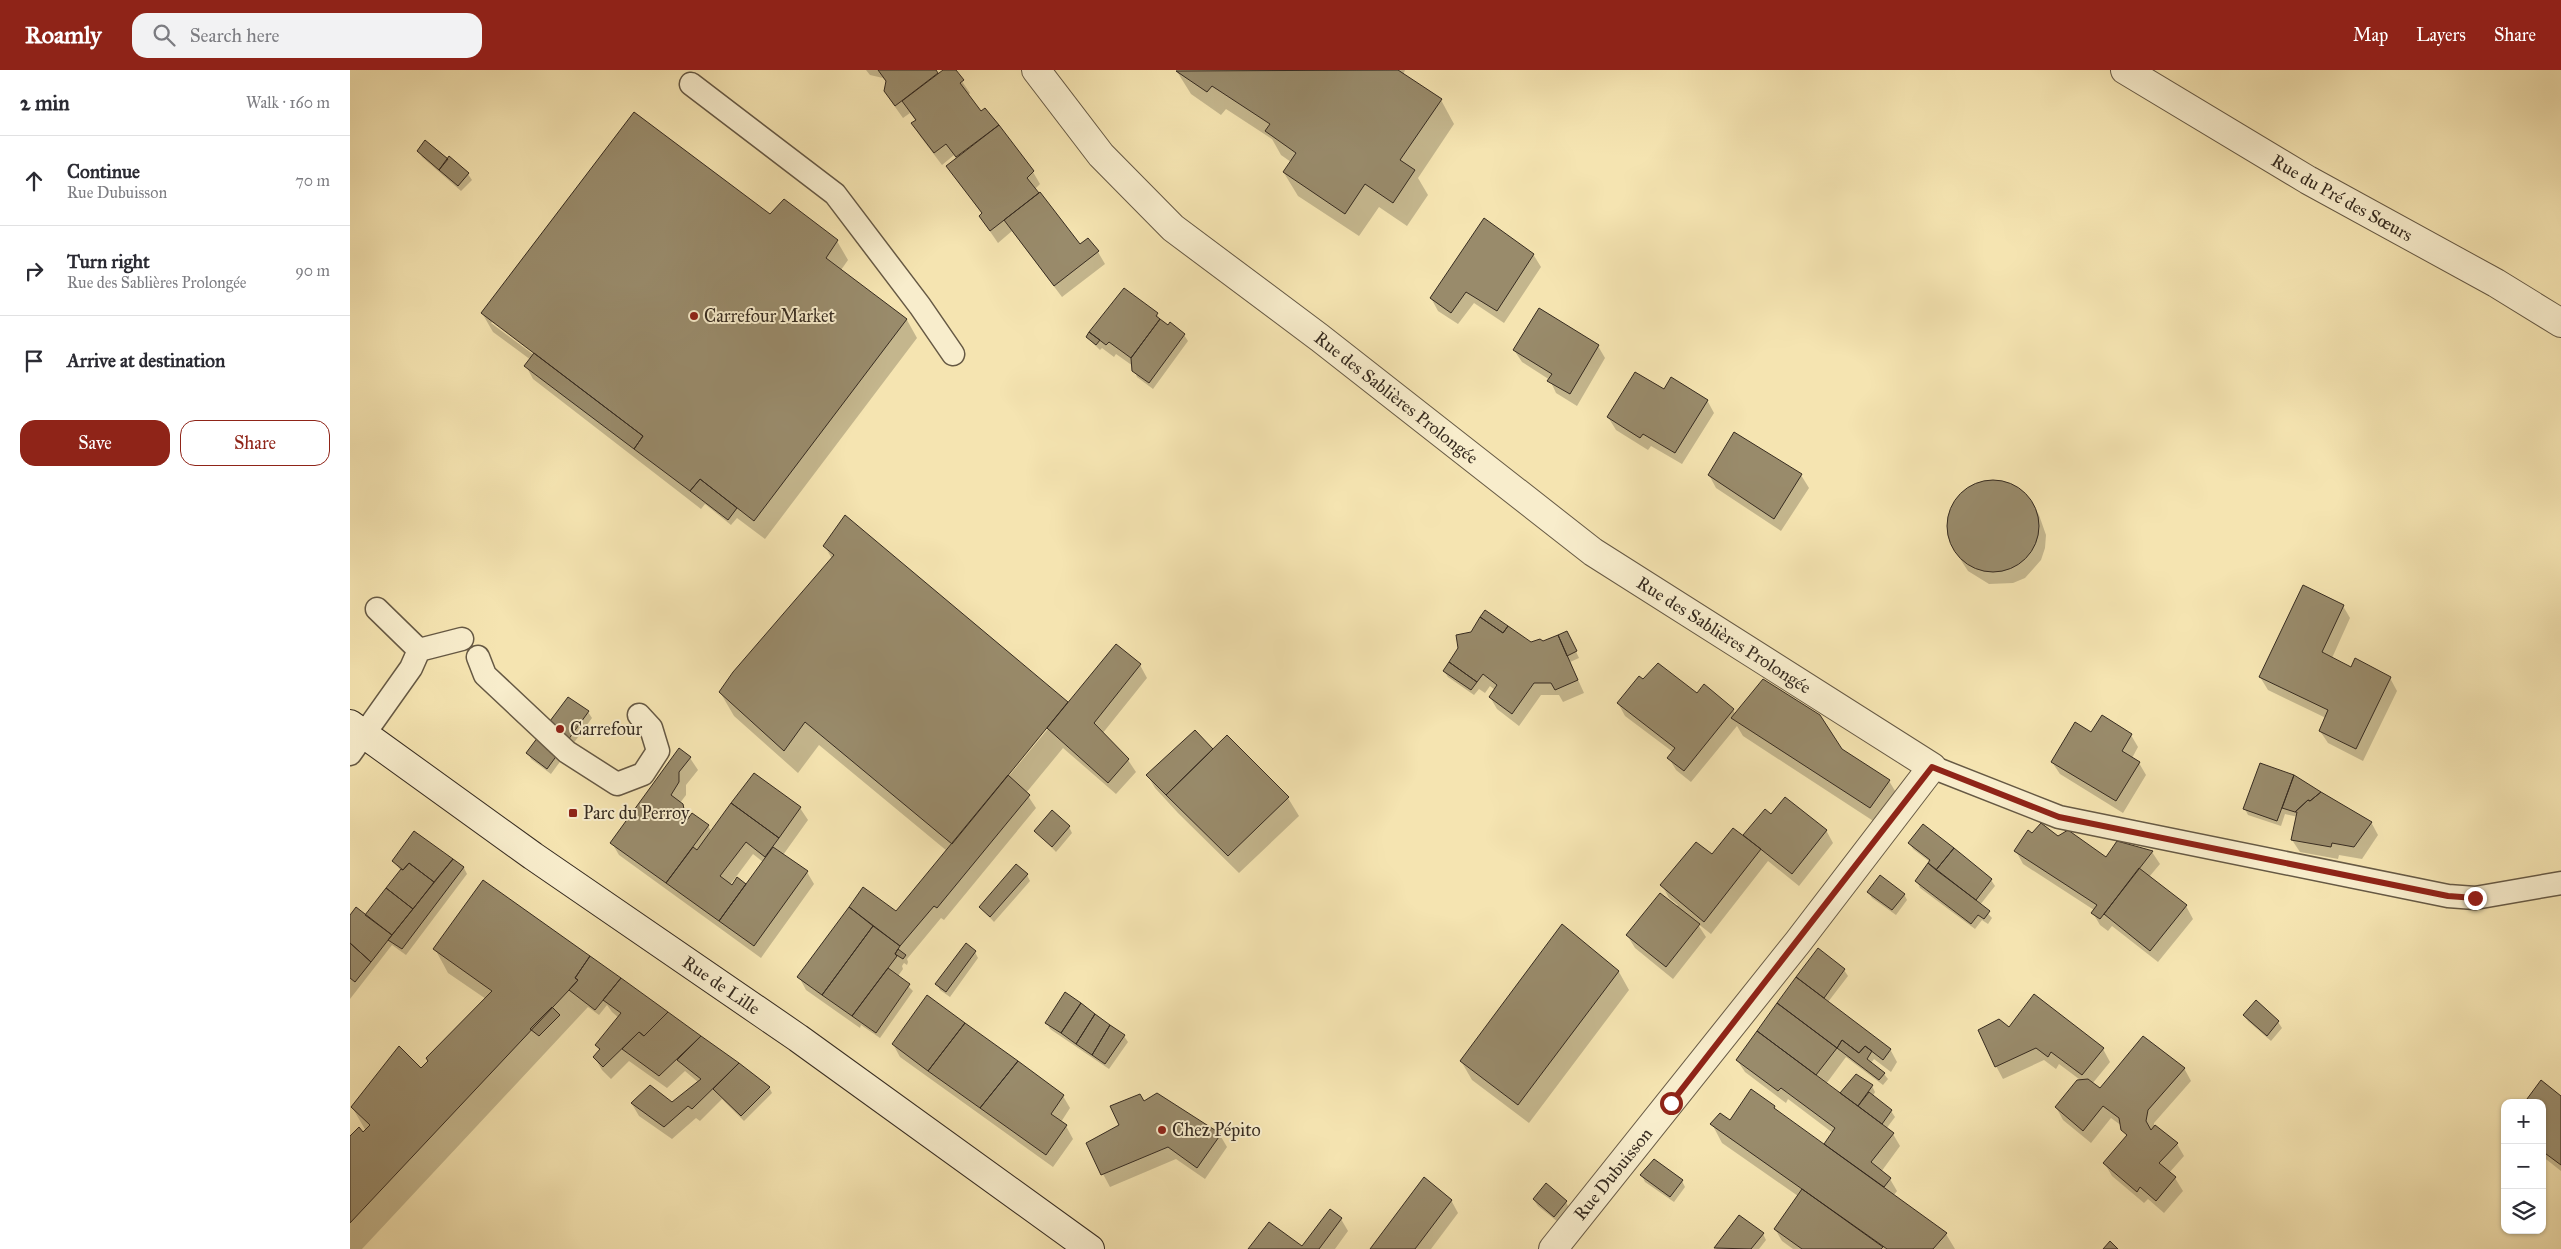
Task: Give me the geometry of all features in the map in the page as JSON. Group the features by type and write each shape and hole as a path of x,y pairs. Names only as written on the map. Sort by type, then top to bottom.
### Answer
{"street":[{"name":"Rue des Sablières Prolongée","path":"1036,70 1101,155 1173,228 1320,338 1594,552 1932,767"},
{"name":"Rue du Pré des Sœurs","path":"2126,70 2308,180 2496,283 2561,323"},
{"name":"Rue de Lille","path":"355,737 533,856 798,1038 1090,1249"},
{"name":"Rue Dubuisson","path":"1553,1249 1762,988 1932,767"}],"lane":[{"path":"691,84 835,194 920,306 953,354"},
{"path":"378,609 419,650"},
{"path":"419,650 462,640"},
{"path":"355,737 411,668 419,650"},
{"path":"478,657 485,675 567,752 617,784 643,774 658,751 651,728 639,715"},
{"name":"Rue des Sablières Prolongée","path":"1932,767 2059,817 2448,896 2484,897 2561,882"}],"building":[{"path":"878,70 936,70 938,73 895,106 884,91 886,81"},
{"path":"943,70 956,70 964,80 960,83 981,111 985,108 999,125 956,157 946,144 934,153 911,123 916,120 902,101"},
{"path":"1398,70 1442,99 1400,160 1415,170 1393,203 1365,184 1345,214 1283,172 1296,153 1265,131 1270,124 1212,86 1207,92 1176,71"},
{"name":"Carrefour Market","path":"634,112 770,214 784,199 838,240 826,258 907,319 754,521 700,479 690,491 634,449 643,436 481,313"},
{"path":"999,125 1034,171 1027,178 1039,193 990,231 979,216 982,213 946,166"},
{"path":"425,140 448,159 439,170 417,151"},
{"path":"449,156 469,173 458,186 439,170"},
{"path":"1040,192 1080,244 1088,238 1099,251 1054,286 1004,220"},
{"path":"1484,218 1534,254 1497,311 1466,292 1451,313 1430,298"},
{"path":"1124,288 1158,313 1156,316 1160,319 1131,358 1109,342 1106,345 1089,332"},
{"path":"1539,308 1599,345 1570,394 1547,381 1552,374 1513,350"},
{"path":"1160,319 1168,325 1170,322 1185,334 1149,383 1132,371 1131,358"},
{"path":"1089,332 1100,340 1096,345 1086,337"},
{"path":"534,353 643,436 634,449 524,366"},
{"path":"1635,372 1664,389 1671,377 1708,400 1675,453 1643,434 1640,438 1607,417"},
{"path":"1734,432 1802,474 1774,519 1708,475"},
{"path":"700,479 737,508 728,520 690,491"},
{"path":"1984,480 2002,480 2019,487 2032,500 2039,517 2039,535 2032,552 2019,565 2002,572 1984,572 1967,565 1954,552 1947,535 1947,517 1954,500 1967,487"},
{"path":"845,515 1068,702 952,844 805,722 784,751 719,692 733,672 834,555 823,546"},
{"path":"2303,585 2344,605 2322,652 2351,667 2355,658 2391,677 2356,749 2319,731 2328,710 2259,677"},
{"path":"1485,610 1508,626 1503,633 1480,617"},
{"path":"1480,617 1503,633 1508,626 1531,642 1540,639 1543,641 1558,635 1578,680 1555,690 1551,683 1534,683 1512,714 1489,697 1497,685 1483,674 1477,682 1449,662 1458,648 1456,635 1471,632"},
{"path":"1567,631 1577,651 1567,656 1558,635"},
{"path":"1116,644 1141,664 1094,723 1129,759 1108,783 1047,728"},
{"path":"1449,662 1477,682 1471,690 1443,671"},
{"path":"1658,663 1697,693 1704,684 1734,709 1684,771 1667,758 1675,748 1617,703 1639,676 1643,679"},
{"path":"1763,679 1820,715 1842,749 1890,780 1870,808 1731,718"},
{"path":"568,697 589,711 547,769 526,753"},
{"path":"2102,715 2132,734 2122,751 2140,762 2116,801 2051,762 2075,722 2091,732"},
{"path":"1195,730 1213,749 1166,795 1146,775"},
{"path":"1227,735 1289,797 1228,856 1166,795"},
{"path":"679,748 691,757 679,772 679,782 671,795 683,804 685,814 682,816 687,820 692,813 709,825 666,883 610,843"},
{"path":"2260,763 2294,775 2277,821 2243,809"},
{"path":"754,773 801,807 779,838 731,803"},
{"path":"1008,775 1030,795 937,908 934,906 900,946 849,907 863,887 896,911"},
{"path":"2294,775 2321,792 2310,801 2308,800 2295,812 2282,808"},
{"path":"2321,792 2372,822 2354,847 2332,843 2331,847 2291,840 2297,812 2295,812 2308,800 2310,801"},
{"path":"1785,797 1827,830 1792,874 1743,835 1765,809 1771,814"},
{"path":"731,803 779,838 765,857 746,842 720,876 732,885 737,877 746,884 719,921 666,883 693,847 697,850"},
{"path":"1052,810 1070,826 1052,847 1034,831"},
{"path":"2041,823 2058,836 2068,830 2106,857 2117,841 2153,851 2100,919 2091,913 2097,905 2014,851 2028,830 2032,833"},
{"path":"1923,824 1954,848 1936,870 1928,863 1930,860 1908,843"},
{"path":"1733,828 1761,849 1704,922 1660,885 1696,842 1712,854"},
{"path":"414,831 453,859 434,882 409,863 403,870 392,861"},
{"path":"773,847 808,871 754,946 719,921"},
{"path":"1954,848 1992,879 1976,900 1936,870"},
{"path":"453,859 464,867 402,949 388,940"},
{"path":"409,863 434,882 413,909 386,888 401,869 403,870"},
{"path":"1928,863 1990,911 1984,919 1978,915 1971,924 1915,881"},
{"path":"1016,864 1028,874 990,917 979,907"},
{"path":"2139,868 2187,905 2150,951 2104,914"},
{"path":"1880,875 1905,894 1892,910 1867,892"},
{"path":"483,880 590,956 575,978 578,980 350,1223 350,1136 359,1127 363,1132 370,1125 351,1107 399,1046 421,1068 428,1061 426,1058 492,991 433,949"},
{"path":"386,888 413,909 392,935 365,915"},
{"path":"1660,893 1700,924 1666,967 1626,935"},
{"path":"356,907 392,935 371,962 350,943 350,915"},
{"path":"849,907 873,926 822,995 797,977"},
{"path":"1562,924 1619,971 1518,1105 1460,1061"},
{"path":"873,926 900,946 895,954 897,956 852,1016 822,995"},
{"path":"350,943 371,962 355,982 350,978"},
{"path":"966,943 976,951 946,992 935,984"},
{"path":"1818,948 1845,969 1824,998 1796,977"},
{"path":"898,949 906,955 903,959 895,954"},
{"path":"590,956 621,978 595,1010 569,990 578,980 575,978"},
{"path":"888,968 910,984 876,1033 852,1016"},
{"path":"1796,977 1891,1049 1883,1060 1865,1046 1859,1053 1842,1040 1837,1048 1777,1003"},
{"path":"621,978 668,1012 644,1036 639,1032 603,1067 593,1057 600,1049 595,1045 621,1013 603,1000"},
{"path":"1065,992 1081,1003 1061,1033 1045,1023"},
{"path":"2034,994 2104,1048 2082,1075 2051,1052 2048,1057 2036,1048 1995,1067 1978,1030 1999,1019 2009,1027"},
{"path":"927,995 965,1023 928,1071 892,1044"},
{"path":"2256,1000 2279,1021 2267,1036 2243,1015"},
{"path":"1081,1003 1095,1014 1076,1044 1061,1033"},
{"path":"1777,1003 1837,1048 1816,1075 1757,1031"},
{"path":"552,1007 560,1015 539,1036 530,1029"},
{"path":"668,1012 701,1036 659,1076 622,1049 639,1032 644,1036"},
{"path":"1095,1014 1110,1025 1092,1055 1076,1044"},
{"path":"965,1023 1018,1061 980,1108 928,1071"},
{"path":"1110,1025 1125,1035 1105,1064 1092,1055"},
{"path":"1757,1031 1894,1133 1871,1162 1891,1178 1884,1187 1824,1144 1835,1128 1781,1088 1778,1091 1736,1060"},
{"path":"701,1036 739,1063 692,1109 688,1106 664,1127 631,1103 650,1085 672,1102 701,1079 677,1060"},
{"path":"2143,1036 2185,1068 2148,1110 2146,1121 2151,1130 2155,1125 2178,1143 2159,1163 2176,1177 2156,1201 2140,1187 2137,1192 2103,1163 2127,1135 2121,1130 2119,1118 2103,1106 2083,1131 2055,1107 2077,1080 2088,1079 2100,1088"},
{"path":"1842,1040 1859,1053 1865,1046 1872,1051 1867,1059 1885,1073 1879,1080 1837,1048"},
{"path":"1018,1061 1064,1095 1051,1114 1067,1125 1046,1155 980,1108"},
{"path":"739,1063 770,1087 741,1116 713,1089"},
{"path":"1856,1074 1873,1085 1858,1106 1840,1093"},
{"path":"2541,1080 2561,1096 2561,1165 2546,1154 2546,1099 2527,1099"},
{"path":"1751,1089 1775,1106 1774,1108 1947,1233 1933,1249 1887,1249 1710,1124 1720,1113 1730,1120"},
{"path":"1869,1092 1892,1110 1882,1124 1858,1106"},
{"name":"Chez Pépito","path":"1157,1093 1221,1134 1197,1168 1168,1147 1101,1175 1086,1143 1119,1125 1110,1106 1140,1094 1144,1101"},
{"path":"1654,1159 1683,1180 1670,1197 1640,1175"},
{"path":"1424,1177 1452,1200 1415,1249 1370,1249"},
{"path":"1546,1183 1567,1201 1554,1217 1533,1199"},
{"path":"1802,1189 1883,1247 1881,1249 1802,1249 1774,1229"},
{"path":"1330,1209 1342,1218 1319,1249 1248,1249 1269,1222 1302,1246"},
{"path":"1739,1215 1764,1233 1751,1249 1714,1248"},
{"path":"2110,1241 2118,1249 2103,1249"}],"place":[{"name":"Carrefour Market","path":"694,316"},
{"name":"Carrefour","path":"560,729"},
{"name":"Parc du Perroy","path":"573,813"},
{"name":"Chez Pépito","path":"1162,1130"}],"route":[{"path":"1671,1103 1798,942 1932,767 2059,817 2448,896 2475,898"}]}
